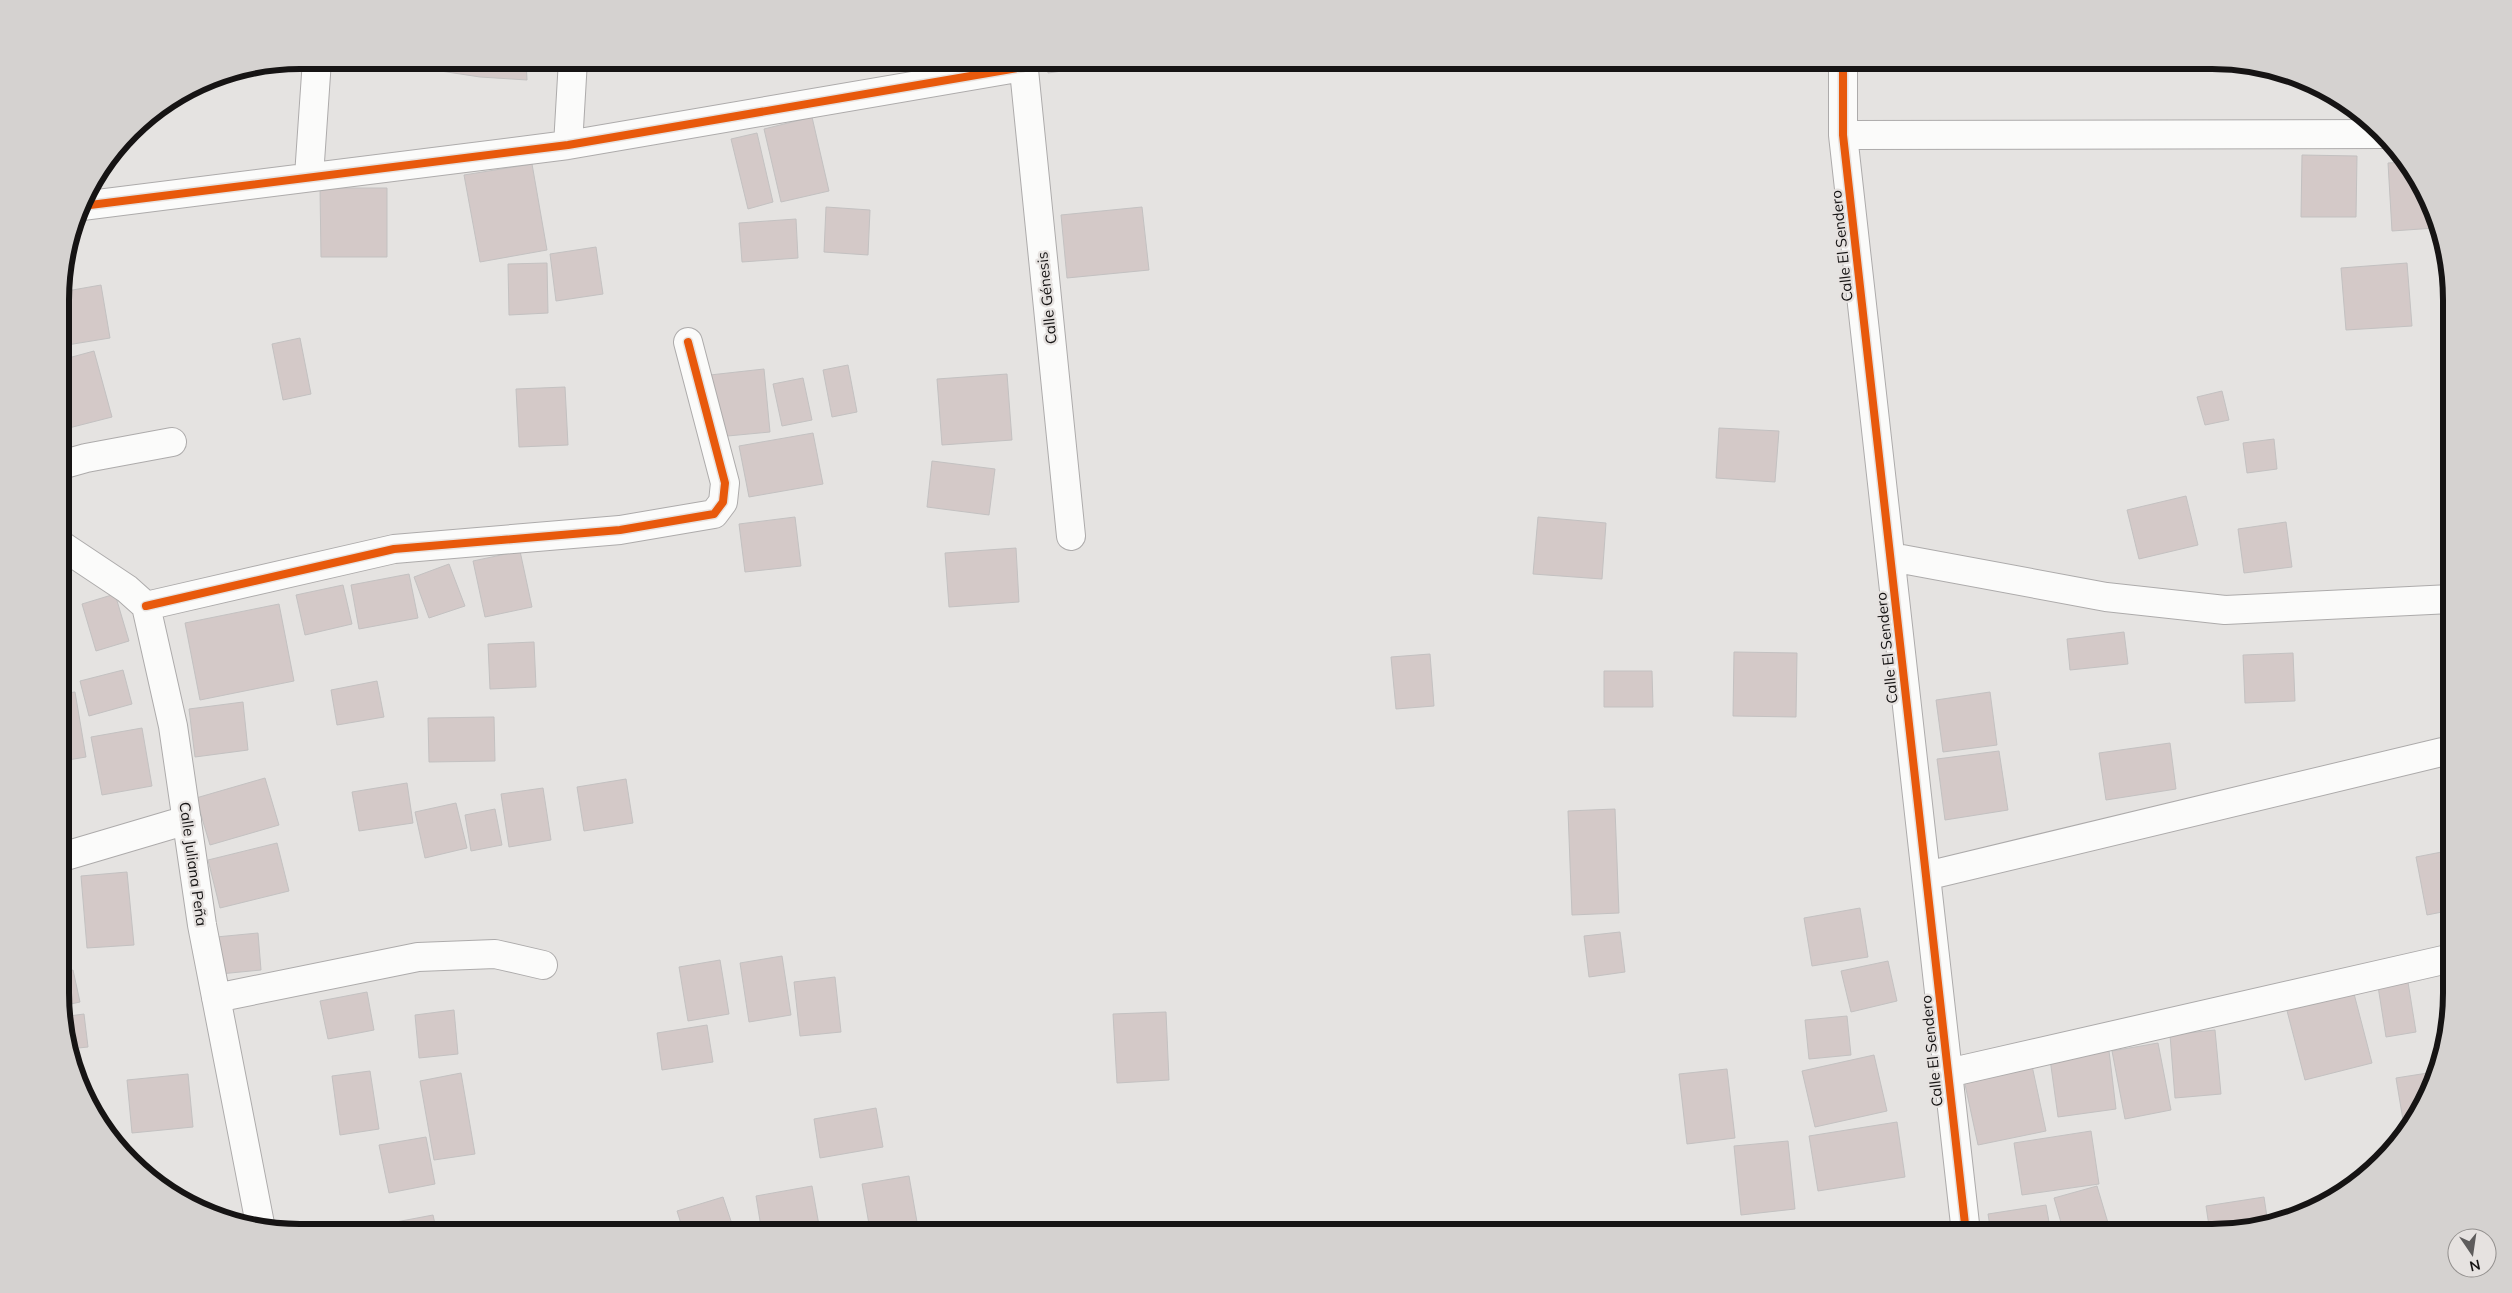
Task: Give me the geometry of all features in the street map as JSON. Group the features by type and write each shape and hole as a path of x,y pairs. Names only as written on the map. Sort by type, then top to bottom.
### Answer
{"street":[{"path":"309,176 316,69"},
{"path":"568,145 572,69"},
{"path":"89,205 568,145 995,69"},
{"name":"Calle Génesis","path":"1024,69 1071,536"},
{"name":"Calle El Sendero","path":"1843,69 1843,135 1965,1224"},
{"path":"1843,135 2374,134"},
{"path":"69,550 127,589 146,606 394,549 620,530 714,514 723,502 725,483 688,342"},
{"path":"69,463 172,442"},
{"path":"1891,557 2106,597 2225,610 2443,599"},
{"name":"Calle Juliana Peña","path":"146,606 173,726 202,926 259,1221"},
{"path":"1926,876 2442,752"},
{"path":"69,855 186,820"},
{"path":"216,998 418,957 495,954 543,965"},
{"path":"1948,1073 2443,960"}],"building":[{"path":"526,69 527,80 480,77 434,70"},
{"path":"1047,69 1076,69 1048,73"},
{"path":"812,117 829,191 781,202 764,129"},
{"path":"757,133 773,202 748,209 731,139"},
{"path":"2302,155 2357,156 2356,217 2301,217"},
{"path":"2398,162 2404,171 2426,211 2432,228 2392,231 2388,163"},
{"path":"532,164 547,250 480,262 464,175"},
{"path":"320,188 387,188 387,257 321,257"},
{"path":"826,207 870,210 868,255 824,252"},
{"path":"1142,207 1149,270 1067,278 1061,215"},
{"path":"796,219 798,258 742,262 739,223"},
{"path":"596,247 603,294 556,301 550,254"},
{"path":"547,263 548,313 509,315 508,264"},
{"path":"2407,263 2412,326 2346,330 2341,268"},
{"path":"101,285 110,338 69,345 69,291"},
{"path":"300,338 311,394 283,400 272,344"},
{"path":"94,351 112,417 69,428 69,358"},
{"path":"848,365 857,412 832,417 823,370"},
{"path":"764,369 770,432 717,437 710,375"},
{"path":"1007,374 1012,440 942,445 937,379"},
{"path":"803,378 812,420 782,426 773,384"},
{"path":"565,387 568,445 519,447 516,389"},
{"path":"2222,391 2229,420 2205,425 2197,397"},
{"path":"1719,428 1779,431 1775,482 1716,478"},
{"path":"813,433 823,484 749,497 739,446"},
{"path":"2274,439 2277,469 2247,473 2243,443"},
{"path":"932,461 995,469 989,515 927,507"},
{"path":"2186,496 2198,545 2139,559 2127,510"},
{"path":"795,517 801,566 745,572 739,524"},
{"path":"1538,517 1606,523 1602,579 1533,574"},
{"path":"2286,522 2292,567 2244,573 2238,529"},
{"path":"1016,548 1019,602 949,607 945,553"},
{"path":"520,551 532,607 485,617 473,561"},
{"path":"449,564 465,606 429,618 414,577"},
{"path":"409,574 418,618 359,629 351,585"},
{"path":"343,585 352,624 305,635 296,595"},
{"path":"115,594 129,641 96,651 82,604"},
{"path":"279,604 294,681 200,700 185,623"},
{"path":"2124,632 2128,664 2070,670 2067,639"},
{"path":"534,642 536,687 490,689 488,644"},
{"path":"1734,652 1797,653 1796,717 1733,716"},
{"path":"2293,653 2295,701 2245,703 2243,655"},
{"path":"1430,654 1434,706 1396,709 1391,657"},
{"path":"123,670 132,704 89,716 80,681"},
{"path":"1604,671 1652,671 1653,707 1604,707"},
{"path":"377,681 384,717 337,725 331,690"},
{"path":"75,692 86,757 69,760 69,693"},
{"path":"1990,692 1997,745 1943,752 1936,700"},
{"path":"243,702 248,750 195,757 189,709"},
{"path":"494,717 495,761 429,762 428,718"},
{"path":"142,728 152,786 102,795 91,737"},
{"path":"2170,743 2176,789 2106,800 2099,753"},
{"path":"1999,751 2008,810 1945,820 1937,759"},
{"path":"265,778 279,825 210,845 196,798"},
{"path":"626,779 633,823 584,831 577,787"},
{"path":"407,783 413,823 359,831 352,792"},
{"path":"543,788 551,840 509,847 501,794"},
{"path":"456,803 467,848 425,858 415,812"},
{"path":"495,809 502,845 471,851 465,815"},
{"path":"1615,809 1619,913 1572,915 1568,811"},
{"path":"277,843 289,891 220,908 208,860"},
{"path":"2443,852 2443,912 2427,915 2416,857"},
{"path":"127,872 134,945 87,948 81,876"},
{"path":"1860,908 1868,957 1812,966 1804,918"},
{"path":"1620,932 1625,972 1589,977 1584,936"},
{"path":"258,933 261,970 220,974 216,937"},
{"path":"782,956 791,1015 749,1022 740,963"},
{"path":"720,960 729,1014 688,1021 679,967"},
{"path":"1888,961 1897,1001 1851,1012 1841,971"},
{"path":"73,970 80,1002 69,1004 69,993 69,971"},
{"path":"2407,976 2416,1032 2386,1037 2377,980"},
{"path":"835,977 841,1032 800,1036 794,982"},
{"path":"2352,986 2372,1063 2305,1080 2285,1003"},
{"path":"367,992 374,1030 328,1039 320,1001"},
{"path":"454,1010 458,1054 419,1058 415,1015"},
{"path":"1166,1012 1169,1080 1117,1083 1113,1014"},
{"path":"84,1014 88,1047 76,1048 70,1016"},
{"path":"1847,1016 1851,1055 1809,1059 1805,1020"},
{"path":"707,1025 713,1062 662,1070 657,1033"},
{"path":"2215,1030 2221,1094 2175,1098 2170,1035"},
{"path":"2158,1043 2171,1110 2125,1119 2112,1051"},
{"path":"2109,1051 2116,1109 2058,1117 2050,1059"},
{"path":"1874,1055 1887,1111 1815,1127 1802,1071"},
{"path":"2031,1061 2046,1131 1978,1145 1963,1075"},
{"path":"1727,1069 1735,1138 1687,1144 1679,1074"},
{"path":"370,1071 379,1129 340,1135 332,1076"},
{"path":"461,1073 475,1154 434,1160 420,1081"},
{"path":"2429,1073 2403,1123 2396,1078"},
{"path":"188,1074 193,1127 132,1133 127,1080"},
{"path":"876,1108 883,1147 820,1158 814,1119"},
{"path":"1897,1122 1905,1177 1818,1191 1809,1136"},
{"path":"2091,1131 2099,1184 2022,1195 2014,1143"},
{"path":"426,1137 435,1184 389,1193 379,1145"},
{"path":"1788,1141 1795,1209 1741,1215 1734,1146"},
{"path":"909,1176 917,1222 905,1224 869,1224 862,1184"},
{"path":"812,1186 819,1224 761,1224 756,1196"},
{"path":"2097,1186 2108,1224 2061,1224 2054,1198"},
{"path":"723,1197 732,1224 681,1224 677,1211"},
{"path":"2264,1197 2267,1217 2227,1224 2209,1224 2206,1206"},
{"path":"2046,1205 2049,1224 1990,1224 1988,1214"},
{"path":"433,1215 435,1224 396,1224 396,1222"}],"cycle path":[{"path":"89,205 568,145 1011,69"},
{"path":"1843,69 1843,135 1965,1224"},
{"path":"146,606 394,549 620,530 714,514 723,502 725,483 688,342"}]}
